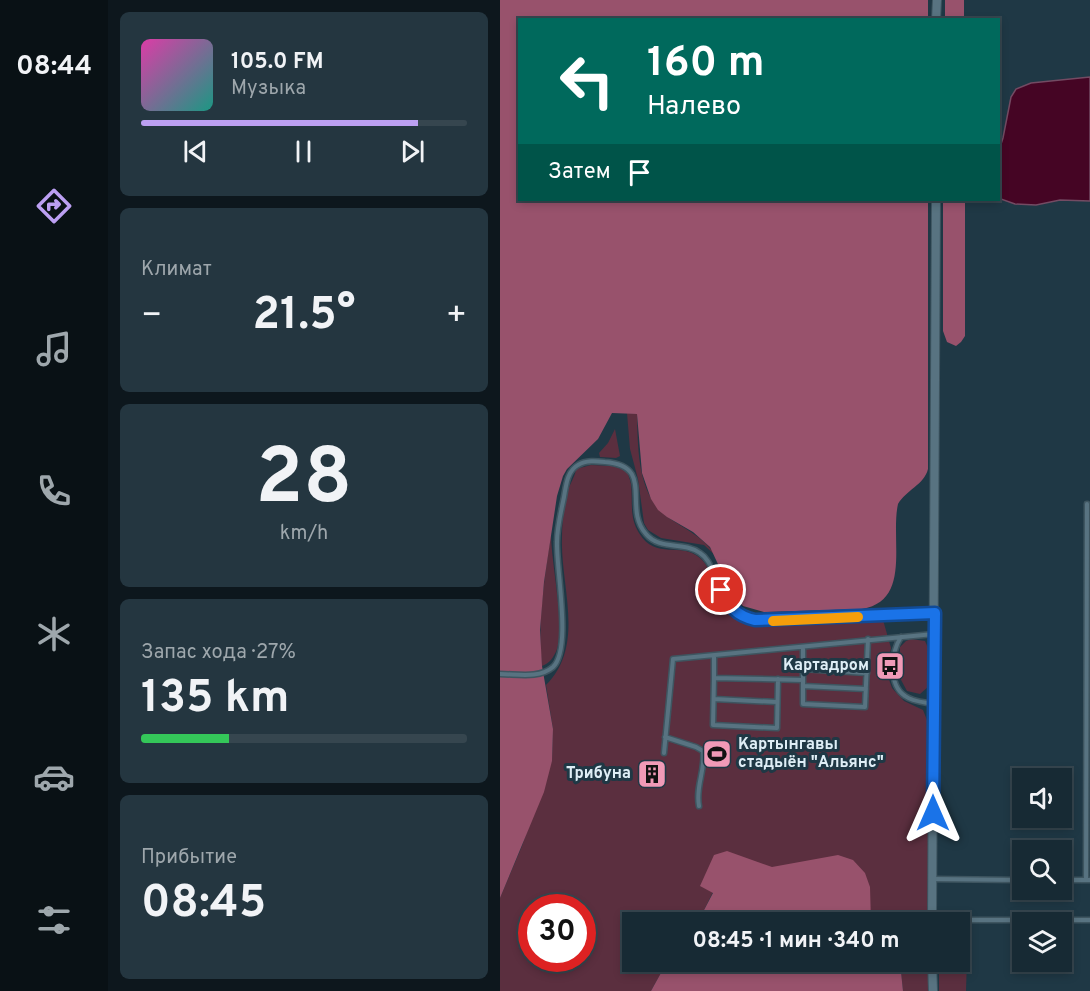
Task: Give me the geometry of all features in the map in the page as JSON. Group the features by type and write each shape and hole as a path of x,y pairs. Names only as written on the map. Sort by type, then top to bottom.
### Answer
{"street":[{"path":"936,0 936,18"},
{"path":"932,912 936,201"},
{"path":"932,972 933,991"}],"lane":[{"path":"500,674 526,675 546,671 555,665 559,657 562,622 557,559 559,522 569,475 578,464 587,462 616,463 627,467 635,480 637,516 645,534 659,544 687,547 701,553 711,568 727,603 744,618 768,621 935,613"},
{"path":"1072,880 1088,880 1086,504"},
{"path":"664,753 672,659 935,634"},
{"path":"901,636 897,642 894,657 894,676 897,688 906,697 934,704"},
{"path":"803,647 803,704 865,706 868,639"},
{"path":"714,656 713,725 777,728 778,679"},
{"path":"803,669 867,673"},
{"path":"714,678 803,680"},
{"path":"803,686 866,689"},
{"path":"713,699 777,702"},
{"path":"665,737 696,747 703,752 698,795 699,806"},
{"path":"932,879 1012,880"},
{"path":"970,921 1091,920"}],"shaded area":[{"path":"500,0 928,0 928,18 518,18 518,201 928,201 928,469 923,479 898,504 896,567 893,582 888,594 878,604 862,609 764,612 743,606 730,590 710,547 693,532 658,510 651,499 642,473 637,414 612,413 598,439 567,469 557,496 544,582 540,630 542,666 553,729 552,761 544,792 500,898"},
{"path":"945,0 964,0 964,18 945,18"},
{"path":"1090,77 1090,201 1060,200 1036,205 1015,204 1000,199 1000,147 1011,97 1016,89 1031,83"},
{"path":"943,201 965,201 965,336 956,346 947,342 943,331"},
{"path":"627,413 637,414 641,471 645,485 658,509 700,539 716,556 704,545 661,538 648,530 644,523 638,479 630,449"},
{"path":"615,429 620,456 600,457 599,453 608,443"},
{"name":"Картынгавы стадыён \"Альянс\"","path":"591,465 612,466 628,471 633,515 639,533 653,546 693,553 700,558 713,577 725,607 731,615 741,621 755,624 883,620 891,648 886,671 892,688 904,701 923,710 929,725 928,912 826,912 713,892 703,912 622,912 622,972 661,972 651,991 500,991 500,898 522,846 552,760 553,729 546,685 558,669 565,652 568,634 562,531 569,488 576,469"},
{"path":"551,533 559,609 559,638 553,657 542,666 541,616"},
{"path":"911,639 925,641 930,652 929,686 920,694 907,691 900,678 900,647"},
{"path":"727,851 772,867 838,855 853,860 865,873 870,887 871,912 703,912 713,893 700,886 714,855"},
{"path":"661,972 901,972 903,991 651,991"},
{"path":"901,972 928,972 928,991 903,991"},
{"path":"939,972 967,972 966,991 939,991"}],"slow traffic":[{"path":"773,621 858,617"}],"place":[{"name":"Картадром","path":"890,666"},
{"name":"Картынгавы стадыён \"Альянс\"","path":"717,754"},
{"name":"Трибуна","path":"652,774"}],"route":[{"path":"721,590 727,603 735,612 744,618 755,620 935,613 933,813"}]}
